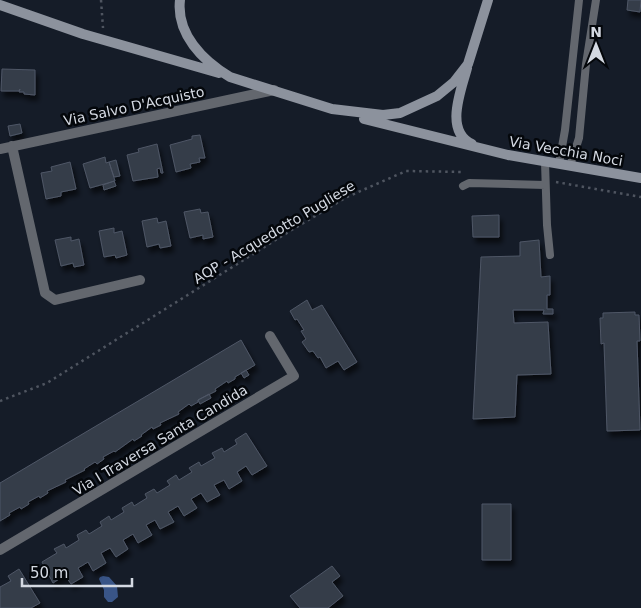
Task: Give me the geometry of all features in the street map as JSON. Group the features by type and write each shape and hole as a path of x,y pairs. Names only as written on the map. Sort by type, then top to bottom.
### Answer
{"main road":[{"path":"180,0 182,22 190,41 215,68 230,76"},
{"path":"480,0 480,25"},
{"path":"486,150 464,140 460,134 456,119 468,64 488,0"},
{"path":"0,5 102,39 230,76 388,126 486,150"},
{"path":"332,109 383,116 400,113 437,96 454,82 468,64"},
{"name":"Via Vecchia Noci","path":"486,150 641,178"}],"street":[{"name":"Via Salvo D'Acquisto","path":"0,149 274,90"},
{"path":"12,146 45,293 55,300 140,280"},
{"name":"Via I Traversa Santa Candida","path":"0,550 294,376 270,336"}],"lane":[{"path":"559,164 565,130 579,0"},
{"path":"570,166 579,138 586,64 596,0"},
{"path":"545,162 544,181 550,255"},
{"path":"463,186 469,183 544,181"}],"path":[{"path":"101,0 104,25 102,39"},
{"name":"AQP - Acquedotto Pugliese","path":"0,401 47,383 347,197 406,171 472,172"},
{"path":"544,181 641,197"}],"water":[{"path":"103,576 109,577 117,586 118,597 112,602 108,602 104,597 104,590 99,579"}],"building":[{"path":"628,0 641,0 640,12 627,10"},
{"path":"2,69 35,70 35,95 19,92 20,89 19,91 1,91"},
{"path":"20,124 22,133 10,136 8,126"},
{"path":"200,135 205,158 199,158 200,162 190,164 191,168 176,172 170,145 192,139 192,136"},
{"path":"157,144 163,173 161,173 160,168 157,169 158,177 133,181 127,155 139,152 138,149"},
{"path":"105,157 106,163 109,162 115,181 90,188 83,164"},
{"path":"116,160 120,176 114,177 109,162"},
{"path":"70,162 76,189 61,192 61,196 46,199 41,173 52,171 51,167"},
{"path":"114,181 116,186 104,190 103,185"},
{"path":"200,209 201,213 208,212 213,237 203,239 203,235 190,238 184,212"},
{"path":"499,215 499,237 473,237 472,216"},
{"path":"157,218 158,223 166,221 171,246 160,248 159,244 147,247 142,221"},
{"path":"114,228 114,233 122,231 127,255 116,258 115,255 104,257 99,231"},
{"path":"71,237 71,241 79,239 84,265 74,267 73,263 61,266 55,240"},
{"path":"539,240 541,277 550,276 550,295 547,295 547,309 553,309 553,314 543,314 544,310 513,310 514,323 548,322 551,374 517,375 515,417 473,419 481,257 520,256 520,242"},
{"path":"307,300 312,310 322,305 357,362 344,370 338,361 326,368 320,357 318,358 313,351 309,352 302,342 306,339 301,331 304,330 290,311"},
{"path":"635,312 635,315 639,315 640,341 637,341 640,430 607,431 604,343 601,344 600,318 603,318 603,313"},
{"path":"241,340 255,365 228,383 227,381 215,389 216,391 198,400 198,402 191,406 189,404 178,412 179,414 160,423 161,425 153,429 152,427 134,441 133,439 115,452 103,457 104,459 97,464 95,462 85,470 65,480 66,482 47,491 48,493 40,498 39,496 28,502 29,504 21,509 20,507 9,513 10,515 0,521 0,483"},
{"path":"246,370 249,375 244,378 241,373"},
{"path":"209,394 211,398 200,404 198,400"},
{"path":"246,433 267,466 252,475 246,466 237,472 242,481 229,489 224,480 214,485 220,495 207,502 201,493 191,499 197,508 184,516 178,506 168,512 174,522 160,529 155,520 146,525 152,535 138,543 133,534 123,540 128,549 116,557 110,548 101,553 106,563 93,571 88,562 78,568 83,577 71,584 65,575 53,583 42,562 57,553 54,549 64,544 66,548 79,540 77,535 86,530 89,534 102,526 100,522 109,516 111,520 124,512 122,508 132,502 134,506 147,498 145,494 154,489 157,493 170,485 167,481 176,475 179,480 192,472 189,468 199,462 201,466 215,458 212,453 222,448 224,452 237,444 235,440"},
{"path":"482,504 511,504 511,560 482,560"},
{"path":"332,566 340,576 332,582 343,596 328,608 300,608 290,596"},
{"path":"19,569 40,603 31,608 0,608 0,587 11,581 8,576"}]}
